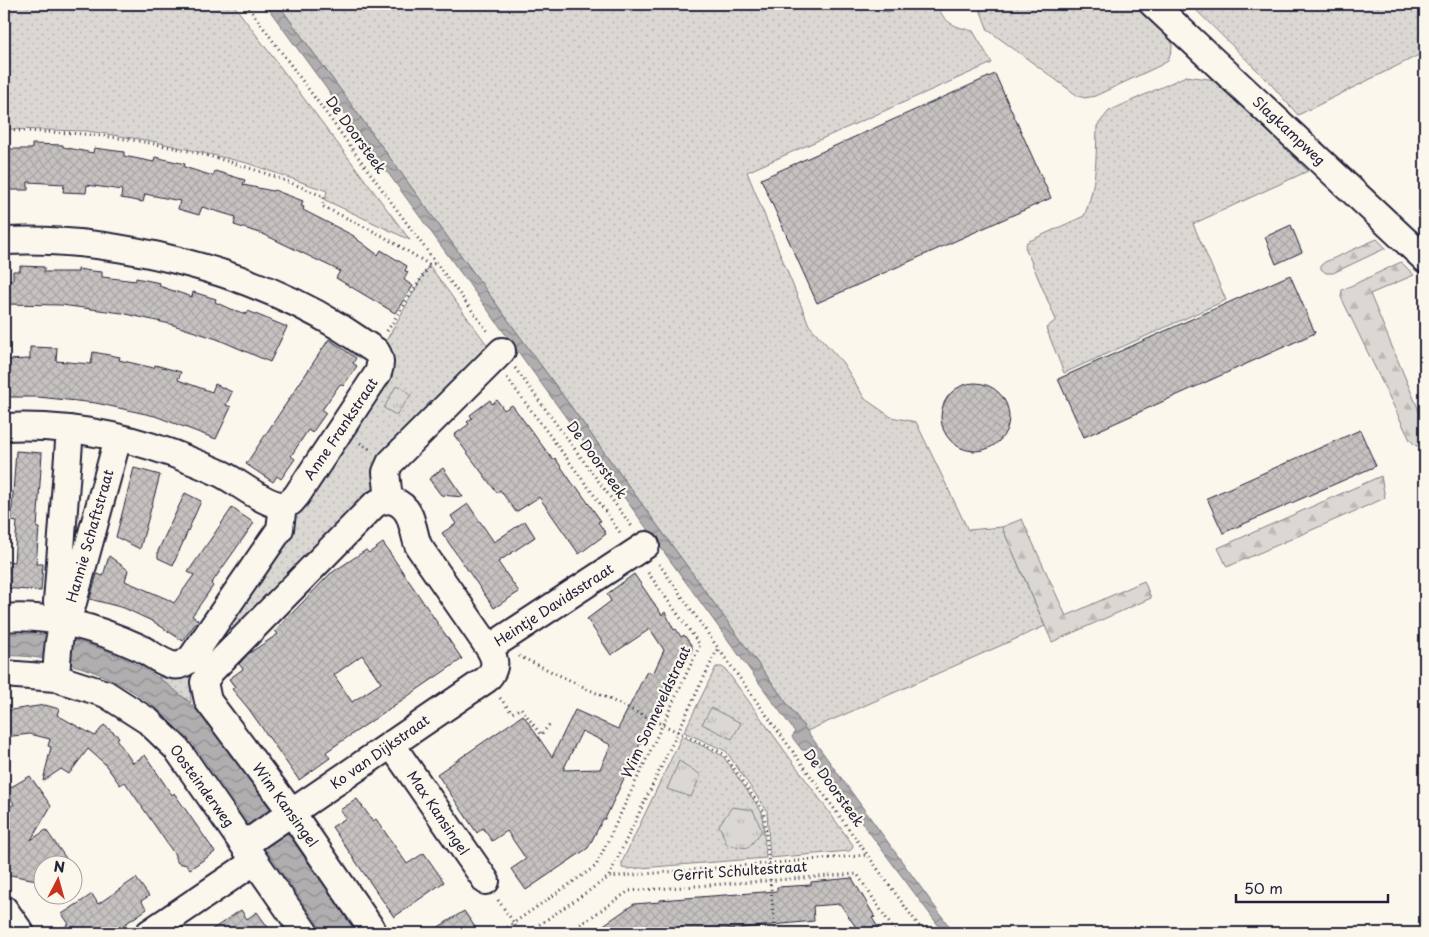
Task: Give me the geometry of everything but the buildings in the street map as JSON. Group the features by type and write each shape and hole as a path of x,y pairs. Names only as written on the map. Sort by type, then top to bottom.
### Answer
{"street":[{"name":"Slagkampweg","path":"1153,4 1425,260"},
{"path":"4,241 63,241 110,246 202,267 252,284 297,304 337,325 376,351"},
{"name":"Anne Frankstraat","path":"283,505 291,502 297,495 378,373 381,365 380,357 376,351"},
{"path":"389,500 386,472 390,463 498,355"},
{"path":"4,427 70,429 148,446 223,474 272,504 283,505 280,529 192,657 181,664 173,666 140,648 103,632 61,628 4,618"},
{"name":"Hannie Schaftstraat","path":"61,628 57,602 70,429"},
{"name":"Hannie Schaftstraat","path":"61,628 72,606 118,438"},
{"name":"Wim Kansingel","path":"371,928 287,816 208,701 204,682 211,671 374,505 381,500 389,500"},
{"name":"Heintje Davidsstraat","path":"389,500 397,502 403,507 412,521 418,547 495,644 640,549"},
{"path":"56,678 61,628"},
{"path":"487,679 495,667 495,644"},
{"name":"Oosteinderweg","path":"4,674 56,678 106,694 148,721 177,748 250,848 305,933"},
{"name":"Ko van Dijkstraat","path":"149,933 287,816 487,679"},
{"name":"Max Kansingel","path":"392,744 486,881"},
{"path":"4,909 21,933"}],"path":[{"name":"De Doorsteek","path":"246,4 436,263 498,355 640,549 718,648 924,933"},
{"path":"4,131 87,134 152,143 246,166 286,180 324,197 322,206 381,235 430,265"},
{"path":"376,351 430,265 436,263"},
{"name":"Wim Sonneveldstraat","path":"498,355 594,495 640,549 700,645 596,866 499,933"},
{"path":"341,430 390,463"},
{"path":"495,644 724,754 764,812 775,933"},
{"name":"Wim Sonneveldstraat","path":"609,877 718,648"},
{"path":"487,679 512,713 521,708 541,735 549,725"},
{"name":"Gerrit Schultestraat","path":"609,877 868,855"},
{"name":"Gerrit Schultestraat","path":"568,933 629,891 857,874 896,933"},
{"path":"527,933 609,877"},
{"path":"486,881 519,933"}],"green space":[{"path":"4,4 233,4 410,240 325,200 327,191 247,163 152,141 87,131 4,129"},
{"path":"278,4 879,4 883,11 894,9 895,4 938,4 946,20 956,26 973,31 992,63 747,172 809,325 843,363 865,399 891,417 916,422 968,530 1002,527 1045,626 807,731"},
{"path":"879,4 895,4 894,9 889,12 883,11"},
{"path":"978,4 1141,4 1172,35 1172,48 1168,61 1095,96 1085,98 1078,96 988,30"},
{"path":"1190,4 1425,4 1425,52 1298,115 1268,81"},
{"path":"1186,76 1216,80 1308,171 1193,224 1226,300 1064,373 1046,328 1056,320 1025,247 1027,242 1084,216 1094,183 1097,126 1109,111"},
{"path":"1377,239 1386,248 1333,273 1326,273 1321,269 1321,265 1325,262"},
{"path":"1401,262 1414,275 1370,294 1425,425 1425,442 1416,446 1410,440 1341,297 1342,290"},
{"path":"429,265 488,346 393,442 384,455 381,490 363,500 194,667 190,681 191,703 158,677 168,677 393,359 386,341"},
{"path":"396,386 400,386 411,395 396,415 384,408"},
{"path":"1381,476 1385,498 1227,567 1218,548"},
{"path":"1022,519 1066,616 1144,581 1151,598 1052,642 1002,527"},
{"path":"716,667 722,667 726,670 853,845 852,849 849,851 770,858 767,811 726,751 684,732"},
{"path":"711,708 741,723 732,739 702,724"},
{"path":"682,736 723,756 762,812 766,858 622,868 622,862"},
{"path":"679,761 701,775 691,797 667,789"},
{"path":"732,807 753,810 762,831 748,848 727,845 719,825"}],"water":[{"path":"265,4 278,4 954,933 944,933 808,750 802,750 792,737 795,732"},
{"path":"4,634 37,634 80,642 122,657 159,678 176,691 209,723 358,933 324,933 191,741 161,712 127,688 71,664 21,656 4,656"}]}
